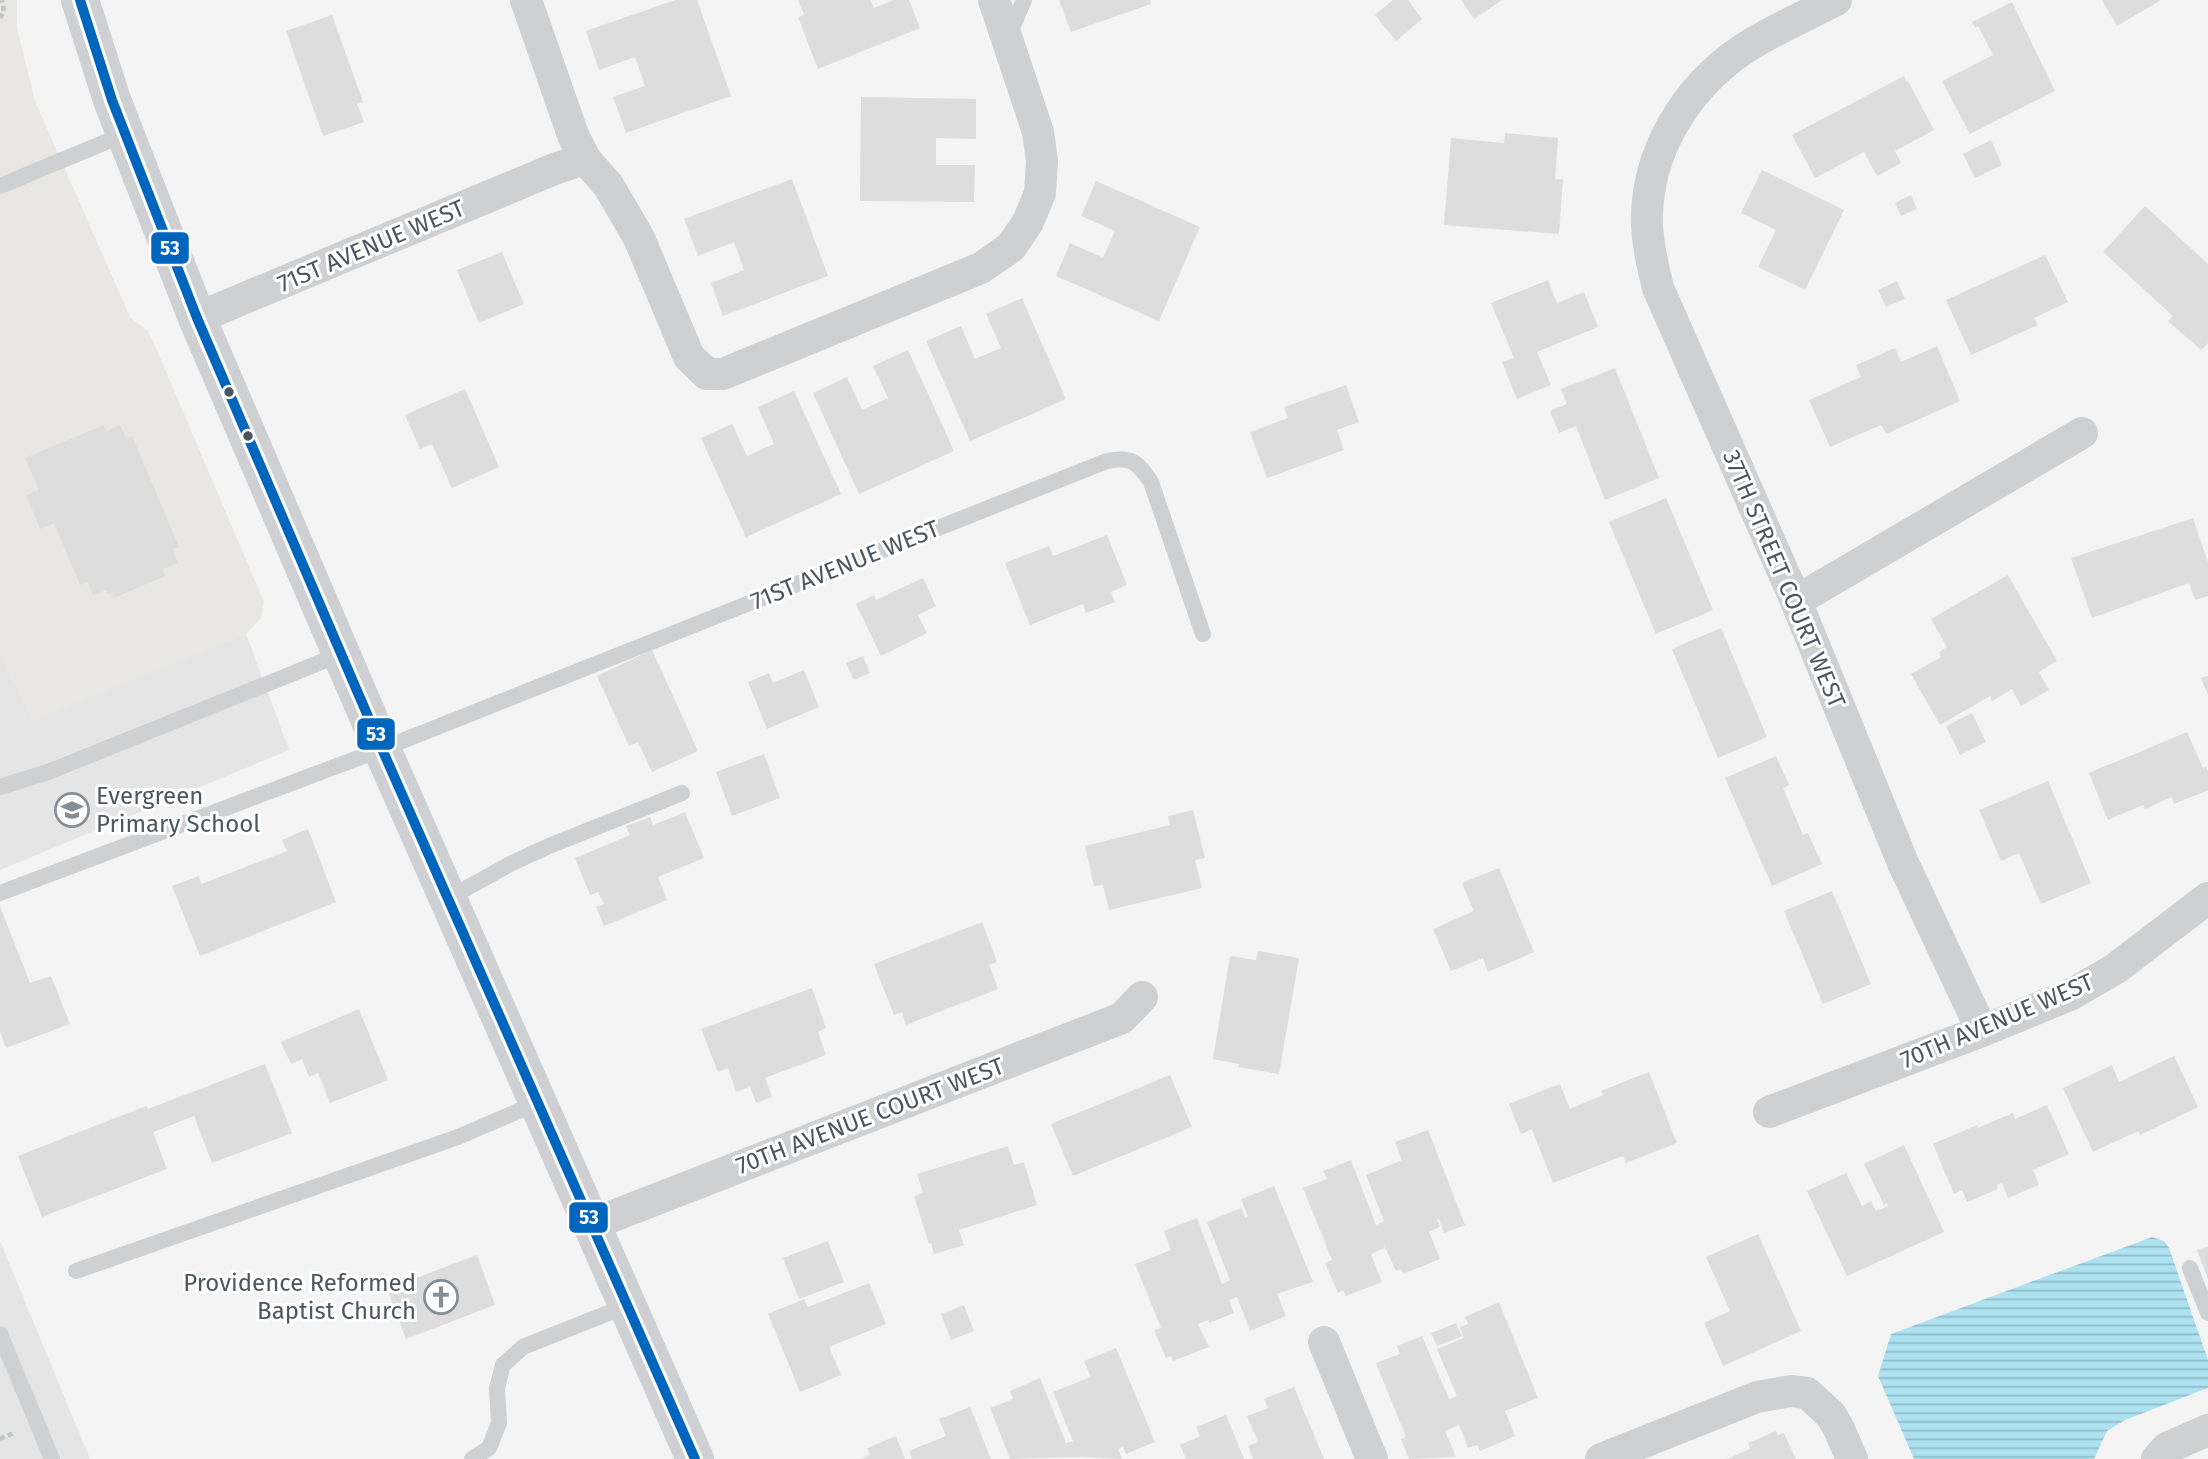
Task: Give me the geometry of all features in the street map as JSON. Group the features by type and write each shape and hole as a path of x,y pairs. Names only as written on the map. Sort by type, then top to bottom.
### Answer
{"main road":[{"path":"80,0 112,100 197,318 447,899 695,1459"}],"street":[{"path":"526,0 573,135 585,159 607,185 639,238 689,357 707,374 723,374 981,268 1011,247 1028,222 1040,193 1042,161 1038,132 994,0"},
{"name":"37TH STREET COURT WEST","path":"1836,0 1744,48 1716,69 1692,95 1677,117 1659,156 1650,190 1647,224 1650,257 1658,288 1796,601 1903,863 1982,1031"},
{"name":"71ST AVENUE WEST","path":"197,318 557,168 585,159"},
{"path":"1796,601 2082,433"},
{"name":"70TH AVENUE WEST","path":"1769,1112 2070,995 2115,969 2208,898"},
{"name":"70TH AVENUE COURT WEST","path":"590,1225 1122,1018 1142,997"},
{"path":"1324,1342 1372,1459"},
{"path":"1601,1459 1758,1397 1780,1392 1807,1393 1831,1415 1852,1459"},
{"path":"2157,1459 2167,1448 2208,1430"}],"lane":[{"path":"1007,40 1024,0"},
{"path":"0,187 125,134"},
{"name":"71ST AVENUE WEST","path":"382,749 1107,461 1124,458 1139,465 1151,482 1203,634"},
{"path":"0,787 48,772 341,654"},
{"path":"0,893 382,749"},
{"path":"447,899 549,846 682,793"},
{"path":"76,1271 458,1137 537,1103"},
{"path":"2190,1268 2208,1313"},
{"path":"472,1459 489,1448 499,1423 497,1388 503,1365 523,1347 626,1306"},
{"path":"0,1334 52,1459"}],"path":[{"path":"0,18 4,12 2,0"}],"shaded area":[{"path":"0,0 17,0 17,28 35,101 130,317 148,331 156,348 264,602 261,618 246,634 32,722 0,651"},
{"name":"Evergreen Primary School","path":"246,634 289,750 0,870 0,651 32,721"},
{"path":"0,1241 52,1367 90,1459 0,1459"}],"water":[{"path":"2152,1237 2164,1241 2169,1248 2208,1360 2208,1388 2125,1420 2107,1431 2094,1459 1914,1459 1878,1376 1891,1334"}],"building":[{"path":"675,0 697,0 731,96 626,133 613,97 645,86 635,57 599,70 586,31"},
{"path":"798,0 870,0 874,8 894,0 909,0 920,28 818,69 798,17 804,15"},
{"path":"1059,0 1150,0 1151,4 1071,32"},
{"path":"1393,0 1408,0 1422,19 1396,41 1375,15"},
{"path":"1461,0 1502,0 1474,19"},
{"path":"2102,0 2161,0 2117,26"},
{"path":"2012,2 2055,91 1970,134 1942,81 1993,55 1978,26 1975,28 1972,22"},
{"path":"332,15 363,102 357,104 364,122 323,136 286,31"},
{"path":"1904,76 1934,130 1895,151 1901,163 1877,176 1864,152 1815,178 1792,135"},
{"path":"861,97 976,99 976,139 936,138 936,165 975,165 974,202 860,201"},
{"path":"1505,133 1558,138 1555,179 1563,179 1559,234 1444,225 1451,138 1504,143"},
{"path":"1991,140 2002,165 1975,178 1963,154"},
{"path":"1762,170 1844,210 1805,290 1758,267 1776,230 1741,213"},
{"path":"792,179 828,276 723,316 711,283 744,270 734,242 698,256 684,219"},
{"path":"1096,181 1200,227 1159,321 1056,276 1070,243 1103,258 1115,231 1081,216"},
{"path":"1911,195 1917,209 1901,216 1895,203"},
{"path":"2145,206 2208,264 2208,343 2201,350 2168,321 2173,316 2103,252"},
{"path":"502,252 524,304 479,323 457,270"},
{"path":"2045,255 2068,302 2034,318 2038,325 1971,355 1946,300"},
{"path":"1548,280 1557,303 1584,292 1598,327 1537,352 1551,385 1517,399 1502,362 1514,358 1491,303"},
{"path":"1897,281 1905,299 1886,307 1878,290"},
{"path":"1022,298 1066,399 970,441 926,341 961,326 975,359 1001,348 986,314"},
{"path":"1937,346 1960,401 1886,434 1881,425 1830,447 1809,400 1861,377 1856,365 1895,348 1901,362"},
{"path":"908,350 954,451 859,494 813,393 847,377 862,410 888,398 873,366"},
{"path":"1615,368 1659,478 1605,500 1576,426 1559,433 1550,411 1567,404 1561,389"},
{"path":"1346,385 1359,422 1337,430 1344,450 1267,478 1250,432 1288,418 1284,407"},
{"path":"465,389 499,467 452,488 432,444 420,449 405,415"},
{"path":"794,391 841,494 746,537 701,438 732,424 747,456 774,444 758,407"},
{"path":"104,425 106,431 120,425 126,438 132,436 179,547 172,549 178,563 163,569 165,576 114,598 112,592 108,594 106,590 93,596 88,582 80,585 54,523 40,529 26,495 39,490 25,458"},
{"path":"1666,498 1713,610 1656,634 1609,522"},
{"path":"2193,518 2208,562 2208,596 2195,600 2189,583 2092,618 2071,558"},
{"path":"1107,535 1127,585 1111,592 1115,602 1086,613 1083,604 1030,625 1005,563 1049,546 1053,556"},
{"path":"2008,575 2057,661 2039,672 2049,690 2021,706 2012,689 1992,701 1990,696 1940,725 1911,674 1941,657 1939,652 1947,647 1931,619"},
{"path":"923,578 936,606 918,615 927,633 881,656 856,604 874,595 876,600"},
{"path":"1721,628 1767,737 1718,758 1672,649"},
{"path":"652,650 698,751 652,772 638,742 629,746 597,676"},
{"path":"863,656 870,673 854,680 846,663"},
{"path":"804,670 819,707 767,729 748,682 769,673 773,683"},
{"path":"2208,676 2208,695 2201,678"},
{"path":"1972,713 1986,742 1960,755 1946,726"},
{"path":"2187,732 2203,768 2206,767 2208,771 2208,790 2174,804 2172,797 2145,809 2143,805 2108,820 2089,773"},
{"path":"764,754 780,798 732,816 716,772"},
{"path":"1776,756 1789,785 1783,788 1803,835 1808,833 1822,864 1772,886 1725,778"},
{"path":"2048,781 2091,883 2041,904 2019,853 2001,861 1979,810"},
{"path":"1193,810 1205,858 1195,860 1202,888 1109,910 1103,885 1094,886 1085,846 1170,825 1168,816"},
{"path":"685,812 704,858 658,877 667,900 604,926 596,907 604,904 598,892 590,895 575,858 630,835 626,826 650,817 653,825"},
{"path":"308,829 336,902 200,956 172,886 199,876 201,884 287,851 282,840"},
{"path":"1499,868 1534,952 1488,972 1483,958 1451,971 1433,929 1474,911 1462,883"},
{"path":"1832,891 1871,984 1823,1004 1784,911"},
{"path":"0,906 30,983 51,976 70,1024 6,1048 0,1032"},
{"path":"982,922 997,962 989,965 998,989 906,1025 902,1012 894,1015 874,964"},
{"path":"1258,951 1299,958 1279,1074 1238,1067 1239,1064 1213,1059 1230,956 1256,960"},
{"path":"812,988 826,1028 818,1032 826,1055 765,1078 772,1097 756,1103 750,1087 736,1092 728,1068 718,1072 701,1029"},
{"path":"359,1009 388,1080 330,1103 318,1073 309,1077 302,1059 291,1064 281,1042"},
{"path":"2174,1056 2198,1107 2140,1135 2138,1131 2093,1152 2063,1088 2112,1065 2119,1082"},
{"path":"265,1064 292,1133 212,1163 194,1116 153,1132 167,1169 42,1217 18,1156 146,1106 148,1109"},
{"path":"1649,1072 1677,1143 1626,1163 1623,1156 1553,1183 1532,1129 1521,1134 1509,1104 1560,1084 1570,1109 1603,1095 1601,1091"},
{"path":"1170,1075 1192,1127 1073,1176 1051,1124"},
{"path":"2047,1105 2069,1154 2033,1170 2039,1185 2008,1198 2002,1183 1997,1185 1998,1189 1967,1202 1962,1190 1954,1194 1933,1144 1977,1125 1978,1128 2013,1113 2015,1119"},
{"path":"1428,1130 1465,1225 1444,1233 1437,1219 1440,1227 1429,1232 1440,1259 1403,1274 1401,1269 1396,1271 1383,1242 1385,1248 1371,1254 1382,1282 1346,1296 1343,1290 1338,1293 1325,1263 1332,1260 1303,1188 1327,1179 1323,1171 1351,1160 1376,1225 1384,1221 1366,1175 1402,1160 1395,1142"},
{"path":"1904,1145 1944,1232 1847,1276 1807,1191 1846,1173 1862,1206 1871,1201 1876,1211 1888,1206 1887,1203 1884,1205 1864,1164"},
{"path":"1008,1146 1014,1165 1024,1162 1037,1205 959,1230 964,1245 934,1254 914,1196 923,1193 917,1174"},
{"path":"1274,1186 1313,1282 1277,1294 1286,1316 1250,1331 1237,1297 1229,1300 1234,1313 1209,1323 1208,1320 1198,1324 1209,1347 1173,1361 1171,1356 1166,1358 1154,1330 1161,1328 1135,1264 1171,1250 1164,1231 1197,1218 1222,1284 1230,1280 1207,1222 1241,1208 1245,1218 1248,1217 1241,1199"},
{"path":"1758,1234 1801,1331 1723,1366 1704,1323 1730,1311 1706,1257"},
{"path":"828,1241 844,1282 799,1299 783,1258"},
{"path":"2208,1246 2208,1279 2197,1250"},
{"name":"Providence Reformed Baptist Church","path":"477,1255 495,1305 406,1339 387,1289"},
{"path":"869,1283 886,1324 829,1347 841,1375 800,1392 768,1314 804,1299 808,1307"},
{"path":"1499,1302 1538,1398 1505,1411 1515,1436 1480,1451 1477,1445 1468,1448 1459,1425 1445,1431 1456,1457 1409,1459 1401,1439 1406,1437 1376,1363 1400,1354 1397,1346 1422,1336 1449,1399 1457,1396 1437,1349 1464,1338 1460,1327 1468,1324 1465,1317"},
{"path":"964,1305 974,1331 951,1340 941,1314"},
{"path":"1456,1323 1462,1336 1437,1346 1431,1333"},
{"path":"1116,1348 1155,1442 1126,1454 1123,1447 1118,1449 1122,1459 1010,1459 990,1408 1013,1399 1010,1391 1040,1378 1066,1443 1073,1441 1053,1392 1091,1377 1084,1361"},
{"path":"1294,1387 1324,1459 1253,1459 1248,1446 1258,1442 1247,1416 1268,1408 1264,1399"},
{"path":"970,1407 991,1459 912,1459 909,1451 946,1436 939,1419"},
{"path":"1226,1415 1244,1459 1186,1459 1180,1445 1200,1436 1196,1427"},
{"path":"1776,1431 1778,1435 1784,1433 1796,1459 1727,1459 1750,1449 1748,1443"},
{"path":"896,1436 905,1459 861,1459 870,1455 867,1448"}],"transit line":[{"name":"53","path":"80,0 112,100 197,318 382,749 695,1459"}],"place":[{"name":"Evergreen Primary School","path":"72,810"},
{"name":"Providence Reformed Baptist Church","path":"441,1297"}]}
